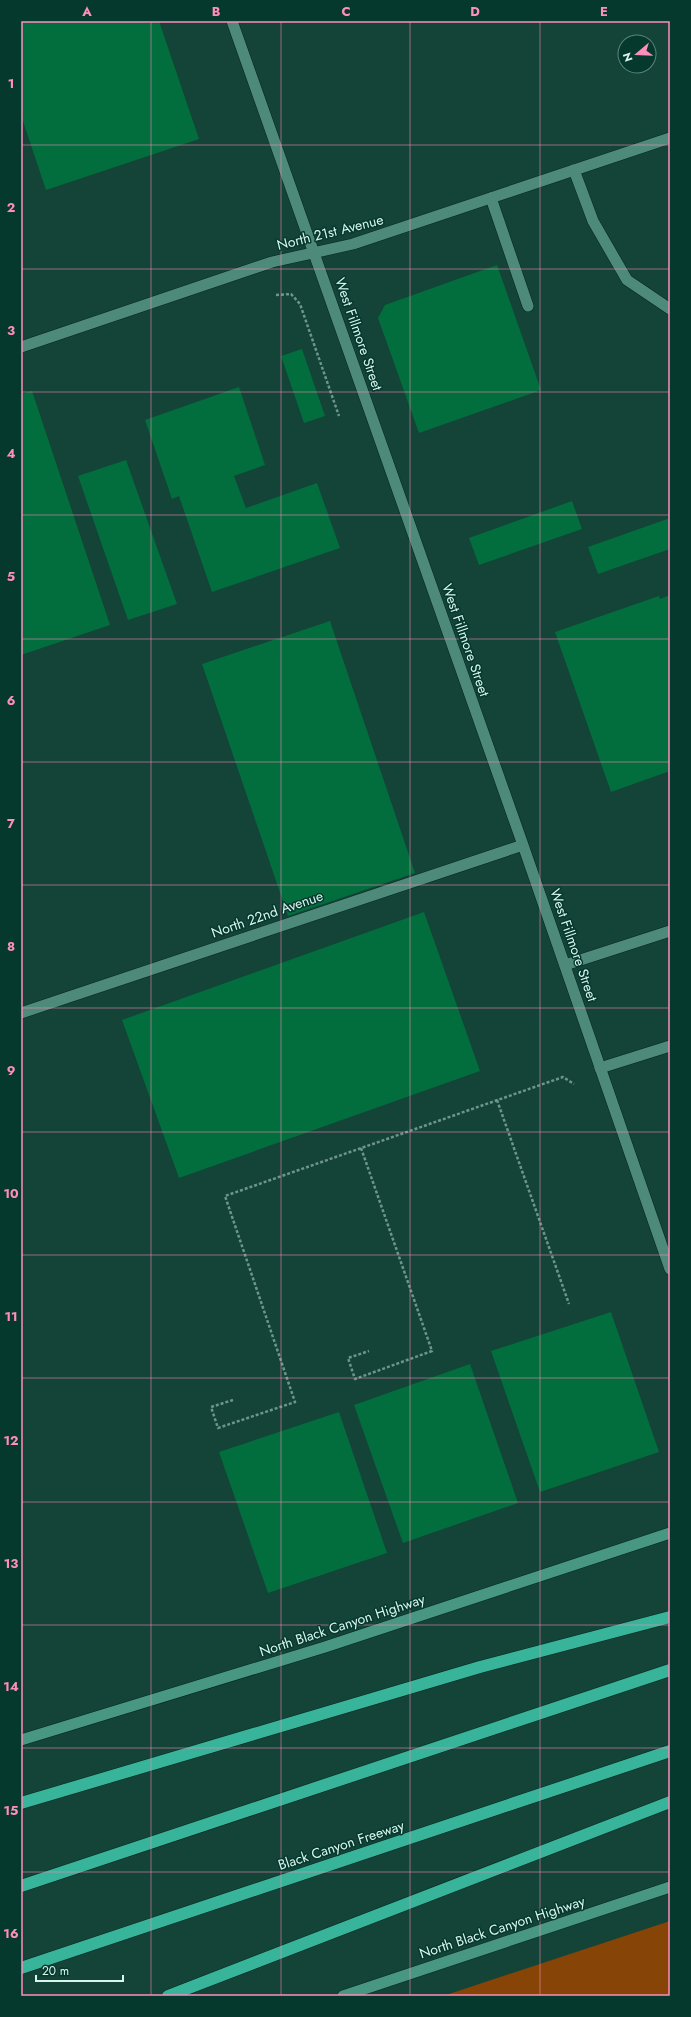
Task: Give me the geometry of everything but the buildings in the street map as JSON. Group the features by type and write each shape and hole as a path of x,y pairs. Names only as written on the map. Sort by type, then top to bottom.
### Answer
{"highway":[{"path":"21,1803 480,1667 670,1617"},
{"path":"21,1886 670,1670"},
{"name":"Black Canyon Freeway","path":"21,1968 670,1750"},
{"path":"168,1996 670,1802"}],"main road":[{"name":"North Black Canyon Highway","path":"21,1740 325,1647 670,1533"},
{"name":"North Black Canyon Highway","path":"343,1996 670,1887"}],"street":[{"name":"West Fillmore Street","path":"232,21 523,845 670,1269"},
{"name":"North 21st Avenue","path":"21,347 272,262 353,244 670,138"},
{"path":"574,170 593,221 627,280 670,309"},
{"path":"491,198 528,306"},
{"name":"North 22nd Avenue","path":"21,1013 523,845"},
{"path":"565,966 670,930"},
{"path":"600,1068 670,1046"}],"path":[{"path":"276,295 291,294 294,292"},
{"path":"291,294 300,304 339,416"},
{"path":"233,1400 211,1407 218,1428 295,1402 225,1196 563,1077 574,1084"},
{"path":"497,1100 569,1304"},
{"path":"361,1148 432,1351 355,1379 348,1358 369,1351"}],"shaded area":[{"path":"670,1921 670,1996 443,1996"}]}
